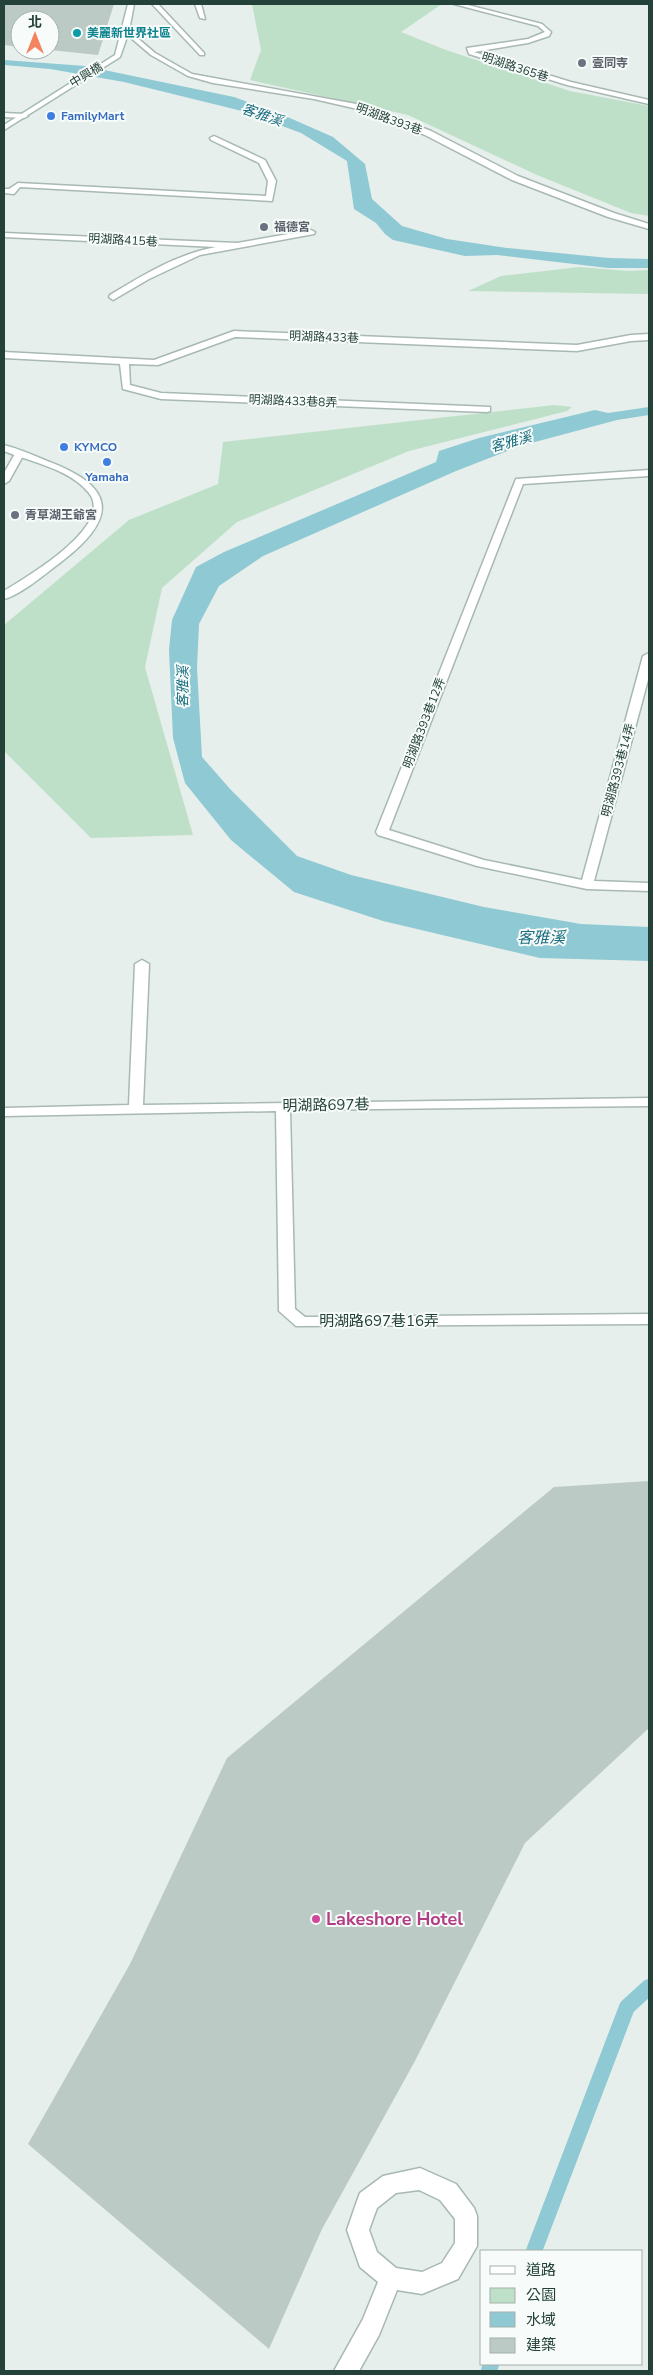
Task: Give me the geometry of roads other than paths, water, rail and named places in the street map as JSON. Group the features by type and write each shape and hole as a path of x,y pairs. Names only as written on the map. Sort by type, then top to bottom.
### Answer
{"street":[{"path":"126,31 130,4"},
{"path":"155,4 202,54"},
{"path":"198,4 203,18"},
{"name":"明湖路365巷","path":"457,4 540,25 548,32 547,35 538,40 469,49 471,52 569,84 649,102"},
{"name":"中興橋","path":"4,128 54,94 118,56 126,31"},
{"name":"明湖路393巷","path":"126,31 153,54 190,75 213,82 331,100 364,108 428,133 515,178 611,216 649,227"},
{"path":"4,115 24,116"},
{"path":"4,191 11,192 18,185 268,199 272,181 262,162 214,138"},
{"name":"明湖路415巷","path":"113,297 146,277 198,253 311,232"},
{"name":"明湖路415巷","path":"4,235 241,246"},
{"name":"明湖路433巷","path":"4,355 155,363 234,334 577,348 631,338 649,337"},
{"name":"明湖路433巷8弄","path":"124,362 126,387 161,396 487,409"},
{"path":"4,448 68,472 91,490 98,500 99,511 96,521 82,539 4,596"},
{"path":"4,482 19,454"},
{"name":"明湖路393巷12弄","path":"649,473 519,481 382,832 481,863 588,885 649,887"},
{"name":"明湖路393巷14弄","path":"588,885 649,656"},
{"path":"136,1110 142,964"},
{"name":"明湖路697巷","path":"4,1112 283,1106 649,1102"},
{"name":"明湖路697巷16弄","path":"283,1106 287,1311 302,1322 649,1319"},
{"path":"420,2179 448,2192 466,2216 466,2246 450,2271 422,2283 391,2278 368,2259 358,2230 368,2202 390,2183 420,2179"},
{"path":"346,2371 371,2327 391,2278"}],"water":[{"name":"客雅溪","path":"4,60 85,66 234,97 283,115 333,137 365,164 372,199 402,226 447,239 507,248 609,258 649,259 649,268 608,268 497,255 465,256 393,240 376,223 354,209 347,161 301,133 242,111 124,82 50,69 4,65"},
{"name":"客雅溪","path":"649,407 649,415 617,420 520,446 456,471 263,556 219,586 199,624 197,668 202,757 231,790 297,856 351,875 484,907 581,924 649,927 649,961 540,958 383,921 294,892 231,840 185,783 173,738 169,650 172,620 196,567 224,552 436,462 439,451 479,438 595,410 608,413"}],"waterway":[{"path":"534,2250 627,2007 649,1987"},
{"path":"489,2371 491,2365"}],"place":[{"name":"美麗新世界社區","path":"77,33"},
{"name":"壹同寺","path":"582,63"},
{"name":"FamilyMart","path":"51,116"},
{"name":"福德宮","path":"264,227"},
{"name":"KYMCO","path":"64,447"},
{"name":"Yamaha","path":"107,462"},
{"name":"青草湖王爺宮","path":"15,515"},
{"name":"Lakeshore Hotel","path":"316,1919"}]}
